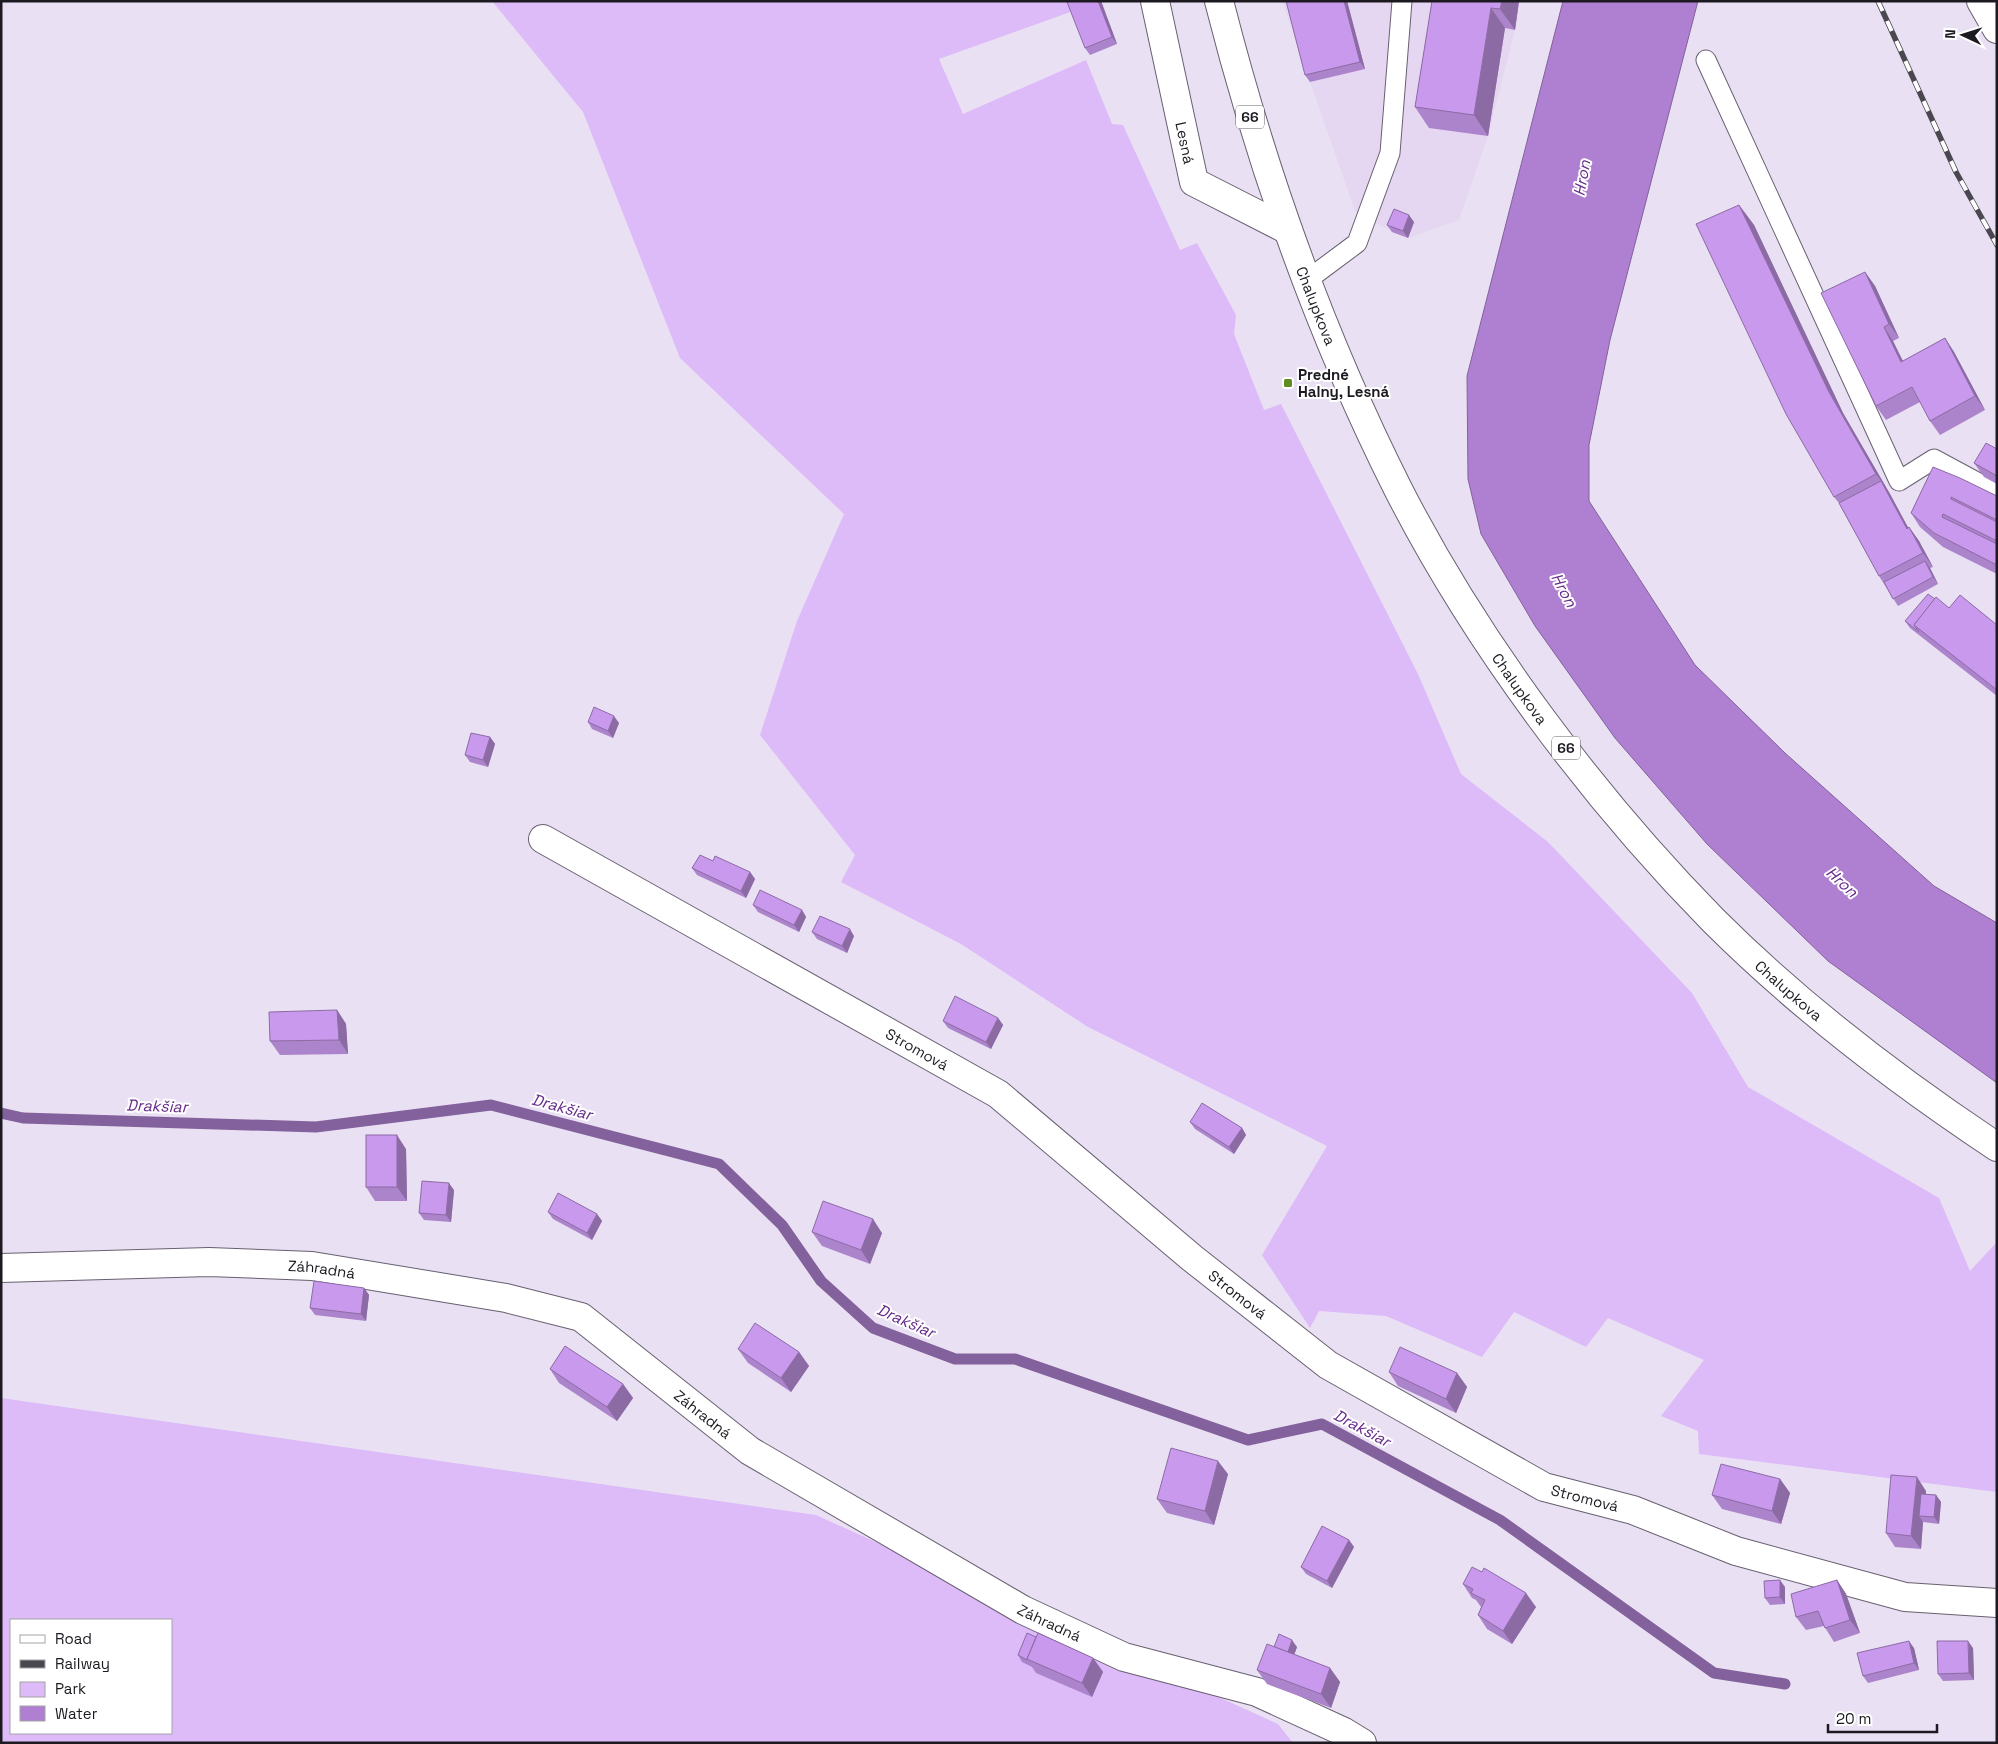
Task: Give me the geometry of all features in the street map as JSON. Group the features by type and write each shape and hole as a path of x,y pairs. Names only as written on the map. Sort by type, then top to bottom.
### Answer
{"street":[{"name":"Lesná","path":"1155,1 1194,182 1288,230"},
{"name":"66","path":"1219,1 1261,154 1288,230"},
{"path":"1981,1 1997,29"},
{"name":"Chalupkova","path":"1288,230 1306,281 1366,422 1400,492 1449,579 1492,648 1600,792 1708,914 1770,973 1817,1015 1931,1103 1997,1147"},
{"name":"Stromová","path":"543,839 998,1094 1192,1258 1328,1365 1544,1487 1633,1510 1736,1551 1904,1597 1997,1603"},
{"name":"Záhradná","path":"1,1268 209,1262 312,1266 506,1298 581,1317 750,1452 1023,1610 1124,1657 1257,1692 1344,1732 1362,1743"}],"lane":[{"path":"1306,281 1357,243 1390,153 1402,1"},
{"path":"1706,60 1899,482 1934,459 1997,493"}],"shaded area":[{"path":"1282,1 1519,1 1515,30 1488,136 1459,220 1408,238 1392,232 1355,211"}],"green space":[{"path":"492,1 1076,1 1076,10 939,59 963,114 1086,60 1112,124 1123,125 1180,250 1197,243 1236,315 1234,334 1264,410 1281,404 1418,674 1461,774 1548,842 1692,993 1748,1087 1939,1198 1970,1271 1997,1242 1997,1492 1699,1454 1698,1431 1661,1416 1704,1360 1608,1318 1586,1347 1514,1312 1482,1357 1386,1316 1319,1311 1310,1328 1262,1255 1327,1146 1088,1027 961,944 841,882 855,855 760,735 797,621 844,514 680,358 583,112"},
{"path":"1,1398 816,1515 1278,1724 1293,1743 1,1743"}],"water":[{"name":"Hron","path":"1563,1 1698,1 1610,340 1589,445 1589,501 1695,665 1785,753 1934,886 1997,923 1997,1083 1828,961 1707,844 1615,738 1535,626 1481,534 1468,479 1467,376"}],"building":[{"path":"1098,1 1112,37 1085,48 1067,2"},
{"path":"1286,1 1344,1 1360,62 1305,75"},
{"path":"1432,1 1502,1 1500,9 1491,8 1474,115 1415,107"},
{"path":"1739,205 1829,392 1876,474 1834,497 1786,414 1696,224"},
{"path":"1394,209 1409,215 1403,231 1387,225"},
{"path":"1865,272 1889,324 1884,327 1901,362 1945,338 1975,396 1930,421 1912,387 1876,406 1821,293"},
{"path":"1986,443 1997,449 1997,476 1974,463"},
{"path":"1933,467 1997,496 1997,520 1951,497 1951,499 1997,522 1997,541 1943,514 1942,517 1997,544 1997,565 1934,533 1911,513"},
{"path":"1881,481 1907,529 1909,527 1923,553 1879,576 1839,503"},
{"path":"1925,561 1933,577 1893,599 1884,582"},
{"path":"1928,594 1935,599 1914,625 1919,632 1905,621"},
{"path":"1960,595 1997,625 1997,690 1914,625 1936,597 1949,608"},
{"path":"594,707 614,716 608,731 588,722"},
{"path":"471,733 490,737 483,760 465,755"},
{"path":"700,855 713,861 715,856 750,872 741,891 692,868"},
{"path":"760,890 802,910 794,925 753,905"},
{"path":"820,916 850,929 842,946 812,932"},
{"path":"955,996 998,1018 986,1042 943,1021"},
{"path":"337,1010 339,1040 270,1041 269,1012"},
{"path":"1202,1103 1242,1128 1229,1147 1190,1122"},
{"path":"366,1135 397,1135 397,1187 366,1187"},
{"path":"422,1181 449,1183 446,1215 419,1213"},
{"path":"558,1193 597,1214 587,1233 548,1212"},
{"path":"823,1201 873,1219 861,1250 812,1232"},
{"path":"314,1281 364,1288 361,1314 310,1308"},
{"path":"755,1323 799,1352 781,1378 738,1349"},
{"path":"565,1346 623,1384 607,1407 550,1369"},
{"path":"1400,1347 1457,1373 1446,1399 1389,1372"},
{"path":"1171,1448 1218,1461 1205,1511 1157,1499"},
{"path":"1721,1464 1780,1479 1772,1511 1712,1495"},
{"path":"1891,1475 1917,1477 1911,1536 1886,1533"},
{"path":"1921,1494 1936,1495 1934,1517 1919,1516"},
{"path":"1322,1526 1349,1540 1327,1581 1301,1567"},
{"path":"1472,1567 1482,1572 1484,1568 1526,1593 1503,1631 1478,1615 1485,1600 1471,1593 1473,1589 1463,1584"},
{"path":"1780,1580 1780,1597 1765,1598 1764,1581"},
{"path":"1837,1580 1850,1620 1825,1628 1818,1611 1796,1617 1791,1594"},
{"path":"1027,1633 1036,1637 1027,1660 1018,1655"},
{"path":"1038,1633 1093,1658 1082,1683 1027,1659"},
{"path":"1279,1634 1292,1640 1288,1652 1274,1647"},
{"path":"1909,1641 1914,1663 1863,1676 1857,1653"},
{"path":"1937,1641 1968,1641 1969,1673 1938,1674"},
{"path":"1267,1644 1330,1668 1321,1694 1257,1670"}],"waterway":[{"name":"Drakšiar","path":"1,1113 23,1118 316,1127 491,1105 719,1164 782,1225 821,1281 873,1328 955,1359 1015,1359 1248,1440 1322,1424 1500,1520 1714,1673 1785,1684"}],"railway":[{"path":"1878,1 1956,172 1997,245"}],"place":[{"name":"Predné Halny, Lesná","path":"1288,383"}]}
